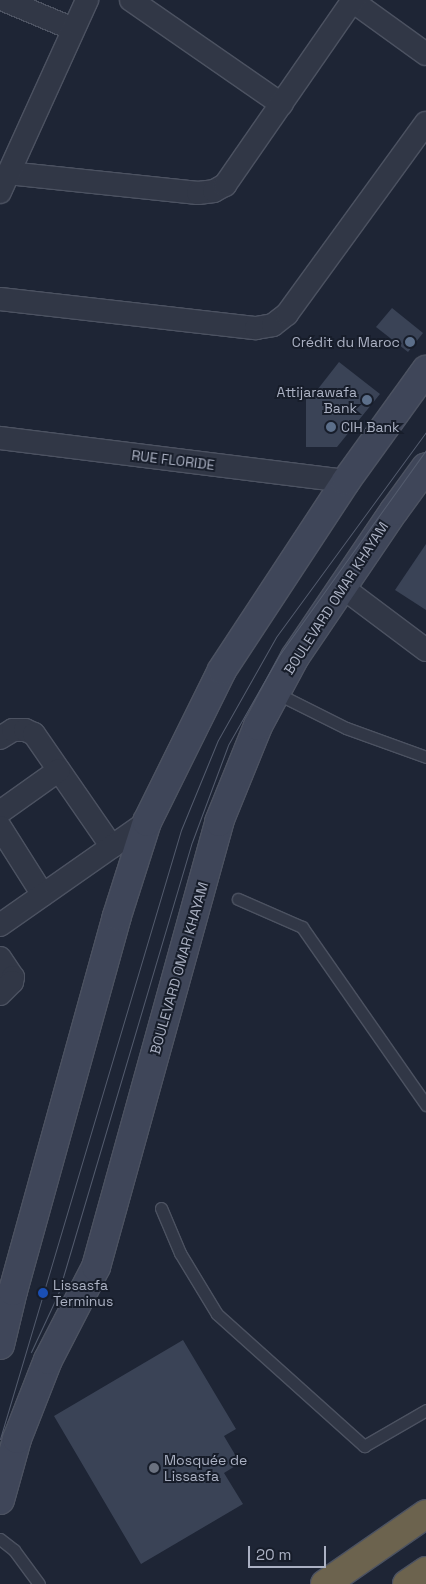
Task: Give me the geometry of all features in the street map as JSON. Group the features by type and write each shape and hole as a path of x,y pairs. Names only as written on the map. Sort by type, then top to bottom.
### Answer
{"highway":[{"path":"326,1584 426,1514"},
{"path":"407,1584 426,1571"}],"street":[{"path":"4,0 74,29"},
{"path":"86,0 4,182 198,192 214,191 225,185 352,0 426,54"},
{"path":"130,0 281,104"},
{"path":"0,299 256,328 273,325 287,314 426,124"},
{"path":"0,1345 6,1290 117,916 147,822 222,670 346,481 426,370"},
{"name":"RUE FLORIDE","path":"0,438 346,481"},
{"name":"BOULEVARD OMAR KHAYAM","path":"0,1500 17,1439 48,1360 96,1267 219,822 258,726 295,657 426,467"},
{"path":"342,587 426,650"},
{"path":"0,738 13,730 25,730 34,734 112,847"},
{"path":"0,812 59,770"},
{"path":"0,925 147,822"},
{"path":"0,827 43,895"},
{"path":"0,958 13,977 12,982 0,994"}],"lane":[{"path":"276,692 346,728 426,757"},
{"path":"238,899 302,927 426,1105"},
{"path":"161,1208 180,1253 217,1314 364,1446 426,1410"},
{"path":"0,1539 14,1550 39,1584"}],"building":[{"path":"392,308 423,333 408,352 376,327"},
{"path":"339,362 380,394 337,447 306,447 306,394 314,394"},
{"path":"426,544 426,610 395,590"},
{"path":"183,1340 236,1429 224,1436 240,1463 224,1473 243,1504 141,1564 54,1416"}],"tram line":[{"path":"0,1439 181,830 218,740 276,637 426,432"},
{"path":"31,1352 58,1294 192,842 228,745 280,654 426,450"}],"place":[{"name":"Crédit du Maroc","path":"410,342"},
{"name":"Attijarawafa Bank","path":"367,400"},
{"name":"CIH Bank","path":"331,427"},
{"name":"Lissasfa Terminus","path":"43,1293"},
{"name":"Mosquée de Lissasfa","path":"154,1468"}]}
